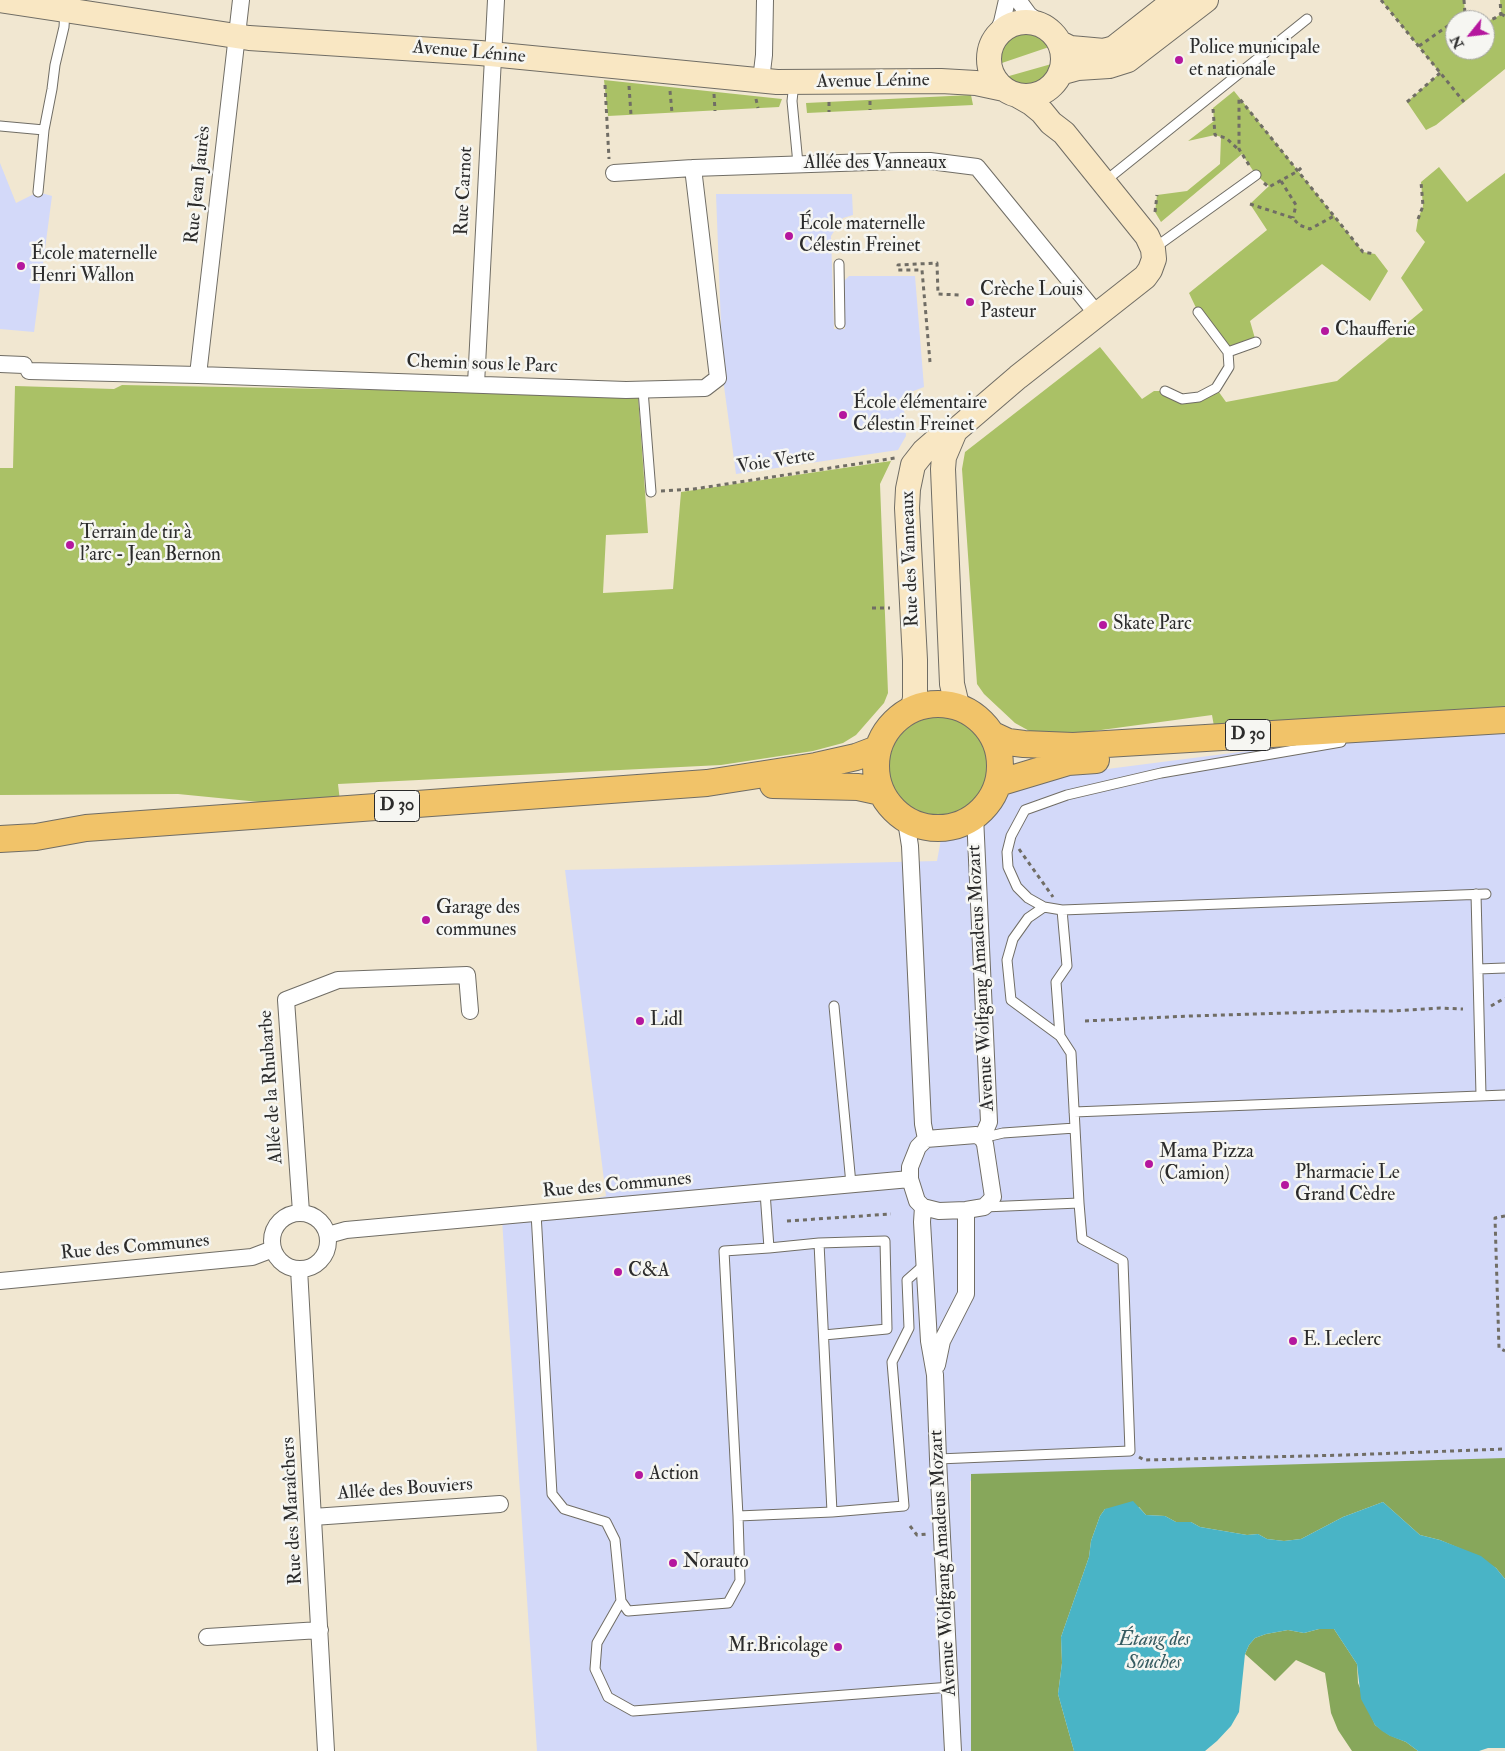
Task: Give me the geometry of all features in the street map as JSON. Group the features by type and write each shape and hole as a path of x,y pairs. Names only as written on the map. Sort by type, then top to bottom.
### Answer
{"main road":[{"path":"934,702 957,706 976,715 993,735 1000,756 998,782 990,800 975,816 953,826 923,828 906,821 896,814 881,792 875,770 877,749 888,727 913,708 934,702"},
{"name":"D 30","path":"993,735 1008,742 1073,746 1505,722"},
{"name":"D 30","path":"998,782 1068,762 1351,740 1505,722"},
{"name":"D 30","path":"707,784 816,766 856,757 877,749"},
{"name":"D 30","path":"0,839 36,837 86,828 707,784 858,787 881,792"},
{"name":"D 30","path":"0,825 37,824 86,828"}],"street":[{"name":"Avenue Lénine","path":"0,0 236,36 492,54 794,83 941,81 976,83 1010,92"},
{"name":"Rue Jean Jaurès","path":"198,375 241,0"},
{"name":"Rue Carnot","path":"476,384 496,0"},
{"path":"761,80 764,56 765,0"},
{"path":"1007,0 988,64 994,78 1010,92 1031,103 1064,133 1147,236 1153,249"},
{"path":"1018,0 1029,15 1053,32 1060,43 1063,63 1050,98 1053,110 1064,133"},
{"path":"1060,43 1070,48 1104,51 1114,48 1175,0"},
{"path":"1010,92 1026,96 1038,94 1047,89 1058,78 1078,68 1109,66 1128,60 1206,0"},
{"path":"993,42 1009,25 1020,21 1041,24"},
{"name":"Avenue Lénine","path":"941,81 970,66 993,42"},
{"name":"Allée des Vanneaux","path":"614,173 798,164 930,161 977,167 1097,314"},
{"name":"Chemin sous le Parc","path":"0,364 27,368 198,375 643,390 705,388 718,378 693,168"},
{"name":"Rue des Vanneaux","path":"913,708 915,669 907,508 913,465 940,437 955,430 1145,277 1154,259 1153,249"},
{"name":"Rue des Vanneaux","path":"955,430 944,457 943,469 952,684 957,706"},
{"name":"Avenue Wolfgang Amadeus Mozart","path":"975,816 989,1120 982,1138"},
{"path":"906,821 910,846 923,1124 926,1140"},
{"name":"Allée de la Rhubarbe","path":"301,1212 286,1000 338,980 467,975 470,1011"},
{"path":"976,1135 982,1138 985,1144 993,1197 984,1207 966,1210 939,1211 923,1207 918,1201 910,1179 910,1167 918,1147 926,1140 976,1135"},
{"name":"Rue des Communes","path":"328,1235 346,1230 910,1179"},
{"name":"Avenue Wolfgang Amadeus Mozart","path":"923,1207 922,1222 929,1341 935,1375 953,1751"},
{"name":"Avenue Wolfgang Amadeus Mozart","path":"935,1375 942,1340 966,1294 966,1210"},
{"path":"301,1212 310,1214 318,1219 328,1235 326,1252 315,1265 299,1269 290,1267 277,1257 273,1249 273,1234 276,1227 286,1216 301,1212"},
{"name":"Rue des Communes","path":"0,1281 252,1257 273,1249"},
{"name":"Rue des Maraîchers","path":"299,1269 326,1751"},
{"name":"Allée des Bouviers","path":"313,1517 500,1504"},
{"path":"207,1637 320,1630"}],"lane":[{"path":"38,192 44,130 55,65 64,27 65,11"},
{"path":"1104,182 1307,19"},
{"path":"794,83 792,100 798,164"},
{"path":"0,126 44,130"},
{"path":"1153,249 1256,175"},
{"path":"839,264 840,324"},
{"path":"1164,391 1182,400 1199,398 1216,388 1229,367 1228,352 1198,312"},
{"path":"1228,352 1256,342"},
{"path":"643,390 651,492"},
{"path":"1351,740 1161,773 1067,795 1025,810 1011,836 1007,852 1008,867 1017,887 1028,898 1044,907 1062,910 1481,894 1478,969 1481,1096"},
{"path":"938,1459 1130,1451 1123,1261 1082,1239 1071,1053 1060,1036 1011,1000 1007,960 1013,939 1028,918 1044,907"},
{"path":"1060,1036 1056,982 1067,966 1062,910"},
{"path":"1478,969 1505,968"},
{"path":"834,1006 851,1184"},
{"path":"1074,1112 1505,1095"},
{"path":"982,1138 1003,1133 1075,1128"},
{"path":"765,1192 769,1248"},
{"path":"984,1207 1079,1203"},
{"path":"536,1213 552,1494 564,1509 606,1522 615,1540 621,1600 628,1611 728,1603 740,1581 724,1252 819,1244 885,1241 887,1329 824,1335"},
{"path":"819,1244 832,1512"},
{"path":"738,1516 832,1512 904,1506 892,1362 909,1328 907,1280 925,1265"},
{"path":"621,1600 597,1643 595,1669 608,1698 633,1711 950,1687"}],"path":[{"path":"1381,0 1464,102"},
{"path":"1500,0 1501,14"},
{"path":"1501,14 1505,16"},
{"path":"1495,18 1501,14"},
{"path":"1420,46 1445,29"},
{"path":"1407,102 1440,73"},
{"path":"604,80 610,166 614,173"},
{"path":"628,82 631,115"},
{"path":"670,86 672,113"},
{"path":"713,91 715,110"},
{"path":"1239,149 1239,98 1363,252 1375,254"},
{"path":"870,100 870,110"},
{"path":"829,102 829,112"},
{"path":"1213,108 1215,135 1226,138 1239,149 1256,175 1269,186 1298,171 1303,166"},
{"path":"1280,181 1296,205 1293,218"},
{"path":"1418,219 1423,206 1421,182"},
{"path":"1155,212 1157,195"},
{"path":"1250,204 1293,218 1299,225 1310,229 1334,216"},
{"path":"930,362 922,270 898,270 898,265 937,263 938,294 960,295"},
{"name":"Voie Verte","path":"651,492 694,489 895,458 899,460"},
{"path":"872,608 890,608"},
{"path":"1017,846 1062,910"},
{"path":"1488,1007 1505,998"},
{"path":"1085,1021 1188,1016 1394,1011 1440,1008 1463,1009"},
{"path":"787,1221 891,1214"},
{"path":"1505,1216 1495,1218 1499,1348 1505,1351"},
{"path":"1130,1451 1144,1460 1346,1456 1505,1449"},
{"path":"910,1526 917,1535 930,1534"}],"shaded area":[{"name":"École maternelle Henri Wallon","path":"0,163 16,203 38,192 52,196 34,332 0,329"},
{"path":"716,194 852,194 853,215 843,218 831,236 834,329 845,329 843,282 849,276 915,276 924,387 903,395 906,436 898,450 736,474 723,379"},
{"path":"1505,718 1505,1459 970,1481 971,1751 537,1751 502,1219 606,1196 565,870 937,861 943,828 953,826 975,816 990,800 998,783"}],"green space":[{"path":"1381,0 1464,0 1465,10 1445,10 1445,60 1495,60 1495,18 1501,14 1500,0 1505,0 1505,69 1436,125 1426,130 1407,102 1440,73"},
{"path":"1020,29 1030,29 1039,32 1047,38 1052,46 996,65 996,51 999,43 1012,32"},
{"path":"1055,63 1049,78 1035,87 1025,89 1002,78"},
{"path":"604,80 782,99 779,107 608,116"},
{"path":"1234,91 1363,252 1375,254 1388,271 1370,301 1322,264 1250,321 1256,342 1228,352 1198,312 1189,293 1267,230 1250,204 1269,186 1256,175 1242,154 1161,222 1155,212 1157,195 1187,191 1220,164 1221,137 1215,135 1188,141 1214,121 1213,108"},
{"path":"971,95 973,105 807,113 806,103"},
{"path":"1439,167 1467,202 1505,173 1505,718 1218,749 1212,715 1042,738 1015,723 984,694 977,684 962,469 965,452 1100,347 1142,399 1154,391 1165,391 1182,399 1216,388 1226,402 1337,381 1423,310 1401,278 1425,242 1416,231 1423,206 1421,182"},
{"path":"122,385 638,395 648,533 606,535 603,593 673,589 681,492 891,461 880,484 888,693 884,703 856,735 843,743 813,751 721,765 338,784 341,810 178,794 0,795 0,468 13,468 15,386 114,389"},
{"path":"939,717 958,721 975,731 985,748 989,767 985,786 975,803 958,813 939,817 920,813 903,803 893,786 889,767 893,748 903,731 920,721"},
{"path":"1505,1458 1505,1579 1496,1568 1466,1551 1440,1540 1420,1535 1383,1502 1343,1517 1301,1539 1284,1541 1267,1539 1258,1534 1247,1535 1200,1527 1191,1522 1176,1522 1165,1516 1146,1515 1139,1507 1105,1509 1100,1516 1091,1541 1089,1557 1061,1637 1062,1663 1058,1694 1074,1751 971,1751 971,1474"},
{"path":"1319,1629 1334,1629 1357,1664 1358,1683 1375,1725 1418,1751 1352,1751 1338,1730 1331,1713 1325,1673 1296,1660 1275,1681 1245,1654 1255,1638 1266,1634 1288,1630 1304,1633"}],"water":[{"name":"Étang des Souches","path":"1133,1501 1146,1515 1165,1516 1176,1522 1191,1522 1200,1527 1247,1535 1258,1534 1267,1539 1284,1541 1301,1539 1343,1517 1383,1502 1420,1535 1440,1540 1481,1556 1496,1568 1505,1579 1505,1748 1488,1748 1479,1751 1418,1751 1406,1742 1382,1731 1375,1725 1361,1699 1357,1664 1334,1629 1319,1629 1304,1633 1288,1630 1255,1638 1245,1654 1239,1712 1231,1726 1205,1751 1074,1751 1058,1694 1062,1663 1061,1637 1089,1557 1091,1541 1100,1516 1105,1509"}],"place":[{"name":"Police municipale et nationale","path":"1179,60"},
{"name":"École maternelle Célestin Freinet","path":"789,236"},
{"name":"École maternelle Henri Wallon","path":"21,266"},
{"name":"Crèche Louis Pasteur","path":"970,302"},
{"name":"Chaufferie","path":"1325,331"},
{"name":"École élémentaire Célestin Freinet","path":"843,415"},
{"name":"Terrain de tir à l'arc - Jean Bernon","path":"70,545"},
{"name":"Skate Parc","path":"1103,625"},
{"name":"Garage des communes","path":"426,920"},
{"name":"Lidl","path":"640,1021"},
{"name":"Mama Pizza (Camion)","path":"1149,1164"},
{"name":"Pharmacie Le Grand Cèdre","path":"1285,1185"},
{"name":"C&A","path":"618,1272"},
{"name":"E. Leclerc","path":"1293,1341"},
{"name":"Action","path":"639,1475"},
{"name":"Norauto","path":"673,1563"},
{"name":"Mr.Bricolage","path":"838,1647"}]}
